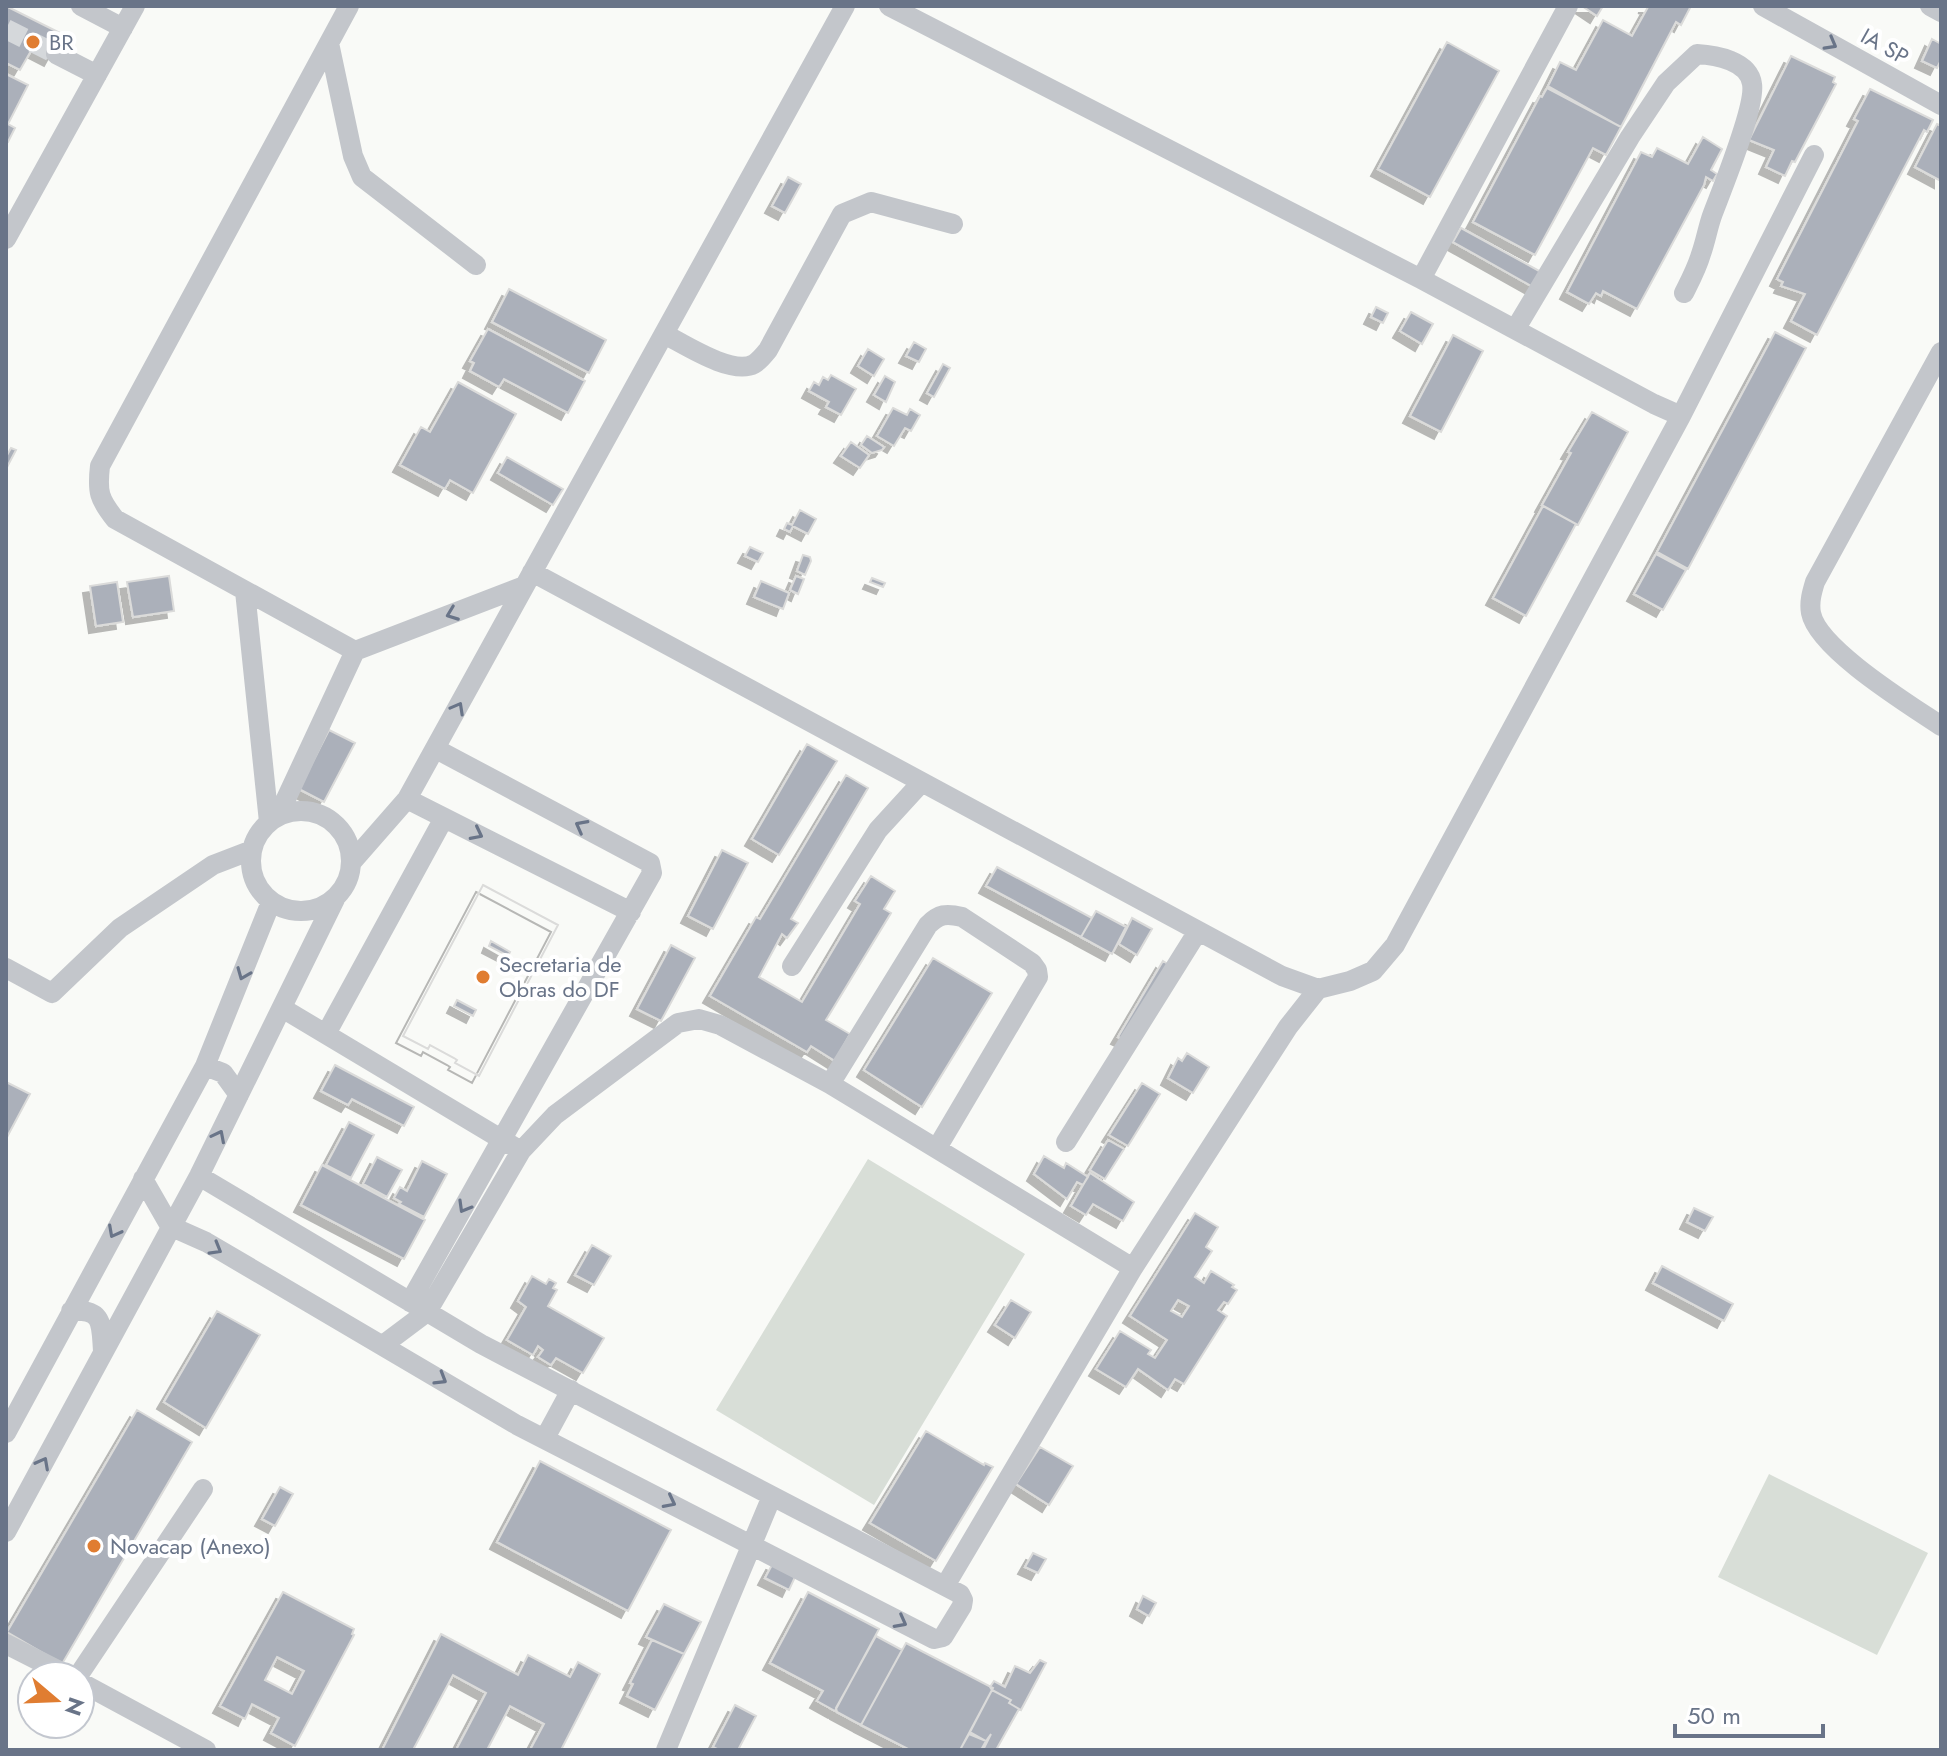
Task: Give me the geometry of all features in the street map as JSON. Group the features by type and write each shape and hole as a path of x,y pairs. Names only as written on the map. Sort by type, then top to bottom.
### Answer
{"street":[{"path":"81,6 123,28"},
{"path":"6,240 135,6"},
{"path":"349,6 100,466 98,484 100,501 115,519 355,651"},
{"path":"351,863 407,799 436,749 845,6"},
{"path":"889,6 1681,416"},
{"path":"1421,279 1568,6"},
{"path":"1930,6 1941,12"},
{"name":"IA SP","path":"1769,7 1799,15 1941,105"},
{"path":"329,43 353,156 362,177 476,265"},
{"path":"56,54 97,75"},
{"path":"1516,328 1630,137 1666,83 1697,54 1710,55 1746,71 1752,84 1750,103 1700,258 1684,293"},
{"path":"528,579 921,783 1282,976 1318,989 1350,981 1373,971 1395,945 1681,416 1814,155"},
{"path":"664,334 707,357 741,368 755,364 768,350 842,214 871,202 953,224"},
{"path":"1941,352 1815,582 1811,599 1811,614 1832,644 1866,674 1941,726"},
{"path":"336,897 322,907 305,911 287,909 271,902 254,879 252,850 256,839 273,819 355,651 528,579"},
{"path":"245,591 273,819"},
{"path":"419,1307 503,1139 652,873 650,863 436,749"},
{"path":"792,966 878,830 921,783"},
{"path":"407,799 631,912"},
{"path":"6,1532 199,1176 336,897 347,881 351,863 349,848 334,823 307,811 292,812 273,819"},
{"path":"326,1034 444,818"},
{"path":"6,968 52,993 120,928 213,865 252,850"},
{"path":"6,1433 13,1404 71,1311 205,1066 271,902"},
{"path":"830,1084 928,925 937,916 949,914 962,917 1032,963 1038,977 937,1148"},
{"path":"1066,1142 1198,931"},
{"path":"945,1586 1133,1268 1288,1027 1318,989"},
{"path":"282,1008 521,1151"},
{"path":"383,1345 419,1307 521,1151 555,1115 678,1023 699,1019 720,1025 830,1084 1133,1268"},
{"path":"205,1066 223,1073 239,1095"},
{"path":"143,1179 170,1226 206,1242 545,1438 934,1639 943,1637 963,1600 960,1594 419,1307 199,1176"},
{"path":"71,1311 87,1310 96,1315 101,1324 103,1351"},
{"path":"545,1438 571,1390"},
{"path":"89,1660 203,1489"},
{"path":"666,1750 772,1496"},
{"path":"6,1644 38,1660"},
{"path":"96,1691 206,1750"}],"shaded area":[{"path":"868,1159 1025,1254 874,1505 716,1410"},
{"path":"1769,1474 1928,1553 1877,1655 1718,1577"}],"building":[{"name":"BR","path":"6,6 64,35 51,59 32,49 20,70 6,63"},
{"path":"1582,6 1603,6 1597,16"},
{"path":"1645,6 1691,6 1681,25 1676,22 1621,127 1548,86 1560,62 1576,70 1603,20 1632,36 1648,7"},
{"path":"1932,39 1941,44 1941,60 1937,68 1922,61"},
{"path":"1447,42 1499,71 1430,197 1378,169"},
{"path":"1791,56 1835,77 1833,82 1836,84 1785,176 1766,167 1774,150 1749,140"},
{"path":"6,74 28,85 8,124 15,128 8,142 6,141"},
{"path":"1547,88 1621,127 1606,155 1593,148 1535,255 1473,222"},
{"path":"1870,89 1933,120 1927,132 1924,130 1817,335 1791,321 1805,294 1781,286 1783,282 1777,279 1858,121 1854,119"},
{"path":"1937,124 1941,126 1941,181 1915,167"},
{"path":"1703,137 1722,149 1711,170 1717,174 1713,181 1706,177 1637,309 1603,291 1601,296 1596,293 1589,304 1567,292 1641,152 1652,157 1657,148 1688,164"},
{"path":"788,177 801,184 785,213 772,206"},
{"path":"1461,228 1541,272 1533,287 1453,242"},
{"path":"509,289 606,340 589,373 492,322"},
{"path":"1376,307 1388,313 1383,323 1371,317"},
{"path":"1411,312 1433,324 1422,344 1400,331"},
{"path":"488,329 585,381 568,413 504,379 499,387 470,371 474,363 470,361"},
{"path":"1775,332 1806,348 1688,569 1657,552"},
{"path":"1453,335 1483,351 1441,432 1410,416"},
{"path":"914,342 926,349 919,362 906,356"},
{"path":"868,349 884,359 874,376 858,366"},
{"path":"943,364 950,368 934,397 927,393"},
{"path":"831,375 856,389 841,415 826,407 829,402 809,391 814,382 819,385 823,377 828,380"},
{"path":"885,376 895,382 886,402 874,395"},
{"path":"458,382 516,414 473,493 450,480 445,489 400,465 421,427 430,432"},
{"path":"893,408 907,415 910,409 920,415 911,431 905,428 894,446 877,436"},
{"path":"1592,412 1628,432 1578,525 1542,505"},
{"path":"867,436 884,447 882,450 872,453 861,445"},
{"path":"851,442 869,455 860,468 841,456"},
{"path":"11,448 16,450 6,469 6,457"},
{"path":"507,457 563,489 553,505 498,473"},
{"path":"1543,506 1576,524 1526,616 1493,598"},
{"path":"800,510 816,519 808,534 793,526 790,532 784,529 787,523 792,525"},
{"path":"750,547 763,553 758,562 745,556"},
{"path":"1656,554 1686,570 1663,610 1634,594"},
{"path":"803,555 810,557 811,561 805,575 797,571"},
{"path":"169,576 174,611 133,617 127,582"},
{"path":"796,576 804,579 798,594 790,590"},
{"path":"872,578 885,583 883,587 870,582"},
{"path":"761,581 789,593 783,609 754,597"},
{"path":"117,582 123,622 96,626 90,586"},
{"path":"329,730 355,743 324,802 299,789"},
{"path":"807,744 837,761 779,855 752,839"},
{"path":"846,775 868,788 791,919 798,923 787,938 782,934 759,977 802,1002 860,904 855,901 871,876 895,891 884,909 891,913 826,1020 850,1034 835,1061 811,1046 807,1052 710,996"},
{"path":"722,850 748,863 713,929 688,916"},
{"path":"997,867 1092,918 1081,937 986,886"},
{"name":"Secretaria de Obras do DF","path":"483,885 558,925 479,1076 430,1045 428,1049 403,1036","holes":["491,941 510,952 508,956 489,946","457,1000 476,1010 473,1016 454,1006"]},
{"name":"Secretaria de Obras do DF","path":"483,885 558,925 479,1076 430,1045 428,1049 403,1036"},
{"path":"1096,911 1126,927 1112,954 1081,937"},
{"path":"1132,918 1152,929 1137,955 1119,944"},
{"path":"671,945 695,958 661,1021 637,1009"},
{"path":"933,958 992,993 922,1107 864,1070"},
{"path":"1163,961 1171,966 1126,1041 1118,1037"},
{"path":"1187,1053 1209,1067 1193,1093 1168,1078 1178,1058 1182,1061"},
{"path":"335,1065 414,1107 404,1126 352,1099 348,1105 321,1091"},
{"path":"6,1082 30,1094 6,1139"},
{"path":"1142,1083 1160,1094 1128,1146 1109,1135"},
{"path":"349,1122 374,1135 351,1178 326,1165"},
{"path":"1108,1140 1124,1149 1105,1179 1090,1170"},
{"path":"1044,1156 1064,1168 1066,1163 1088,1177 1083,1185 1077,1182 1067,1199 1034,1174"},
{"path":"377,1157 402,1170 387,1197 363,1184"},
{"path":"422,1161 447,1174 424,1217 394,1198 400,1187 407,1191"},
{"path":"322,1165 425,1220 404,1259 301,1205"},
{"path":"1090,1173 1134,1202 1123,1221 1093,1204 1086,1215 1071,1206"},
{"path":"1694,1208 1713,1217 1705,1231 1687,1222"},
{"path":"1195,1213 1218,1227 1206,1247 1212,1251 1195,1277 1204,1283 1211,1271 1237,1290 1228,1304 1224,1302 1218,1310 1227,1316 1184,1384 1175,1379 1168,1390 1138,1369 1126,1387 1096,1369 1120,1331 1151,1350 1148,1354 1155,1358 1167,1340 1130,1316","holes":["1178,1300 1189,1306 1182,1317 1171,1311"]},
{"path":"592,1245 611,1256 594,1285 575,1275"},
{"path":"1662,1266 1733,1304 1724,1321 1653,1283"},
{"path":"532,1276 546,1284 549,1279 556,1283 553,1288 557,1290 548,1306 604,1338 583,1373 556,1358 551,1365 538,1357 543,1350 538,1346 533,1355 507,1340 526,1307 518,1301"},
{"path":"1011,1300 1031,1312 1015,1338 995,1325"},
{"path":"217,1311 260,1335 206,1428 164,1402"},
{"name":"Novacap (Anexo)","path":"137,1410 192,1442 64,1660 55,1660 7,1632"},
{"path":"926,1431 984,1465 993,1467 936,1561 870,1523"},
{"path":"1040,1447 1073,1466 1049,1505 1016,1484"},
{"path":"540,1461 671,1530 628,1611 497,1542"},
{"path":"280,1487 293,1494 275,1526 262,1519"},
{"path":"1033,1553 1046,1559 1038,1573 1025,1567"},
{"path":"773,1563 796,1575 789,1590 765,1578"},
{"path":"283,1592 354,1629 354,1635 295,1746 271,1733 279,1718 252,1704 245,1719 220,1706","holes":["277,1657 304,1671 292,1694 265,1680"]},
{"path":"808,1592 879,1629 835,1711 817,1701 823,1691 770,1663"},
{"path":"1143,1596 1156,1603 1149,1616 1137,1609"},
{"path":"664,1604 701,1622 684,1654 646,1637"},
{"path":"441,1634 518,1675 528,1655 570,1677 578,1662 600,1674 561,1750 530,1750 544,1724 510,1706 487,1750 456,1750 486,1693 453,1675 413,1750 382,1750"},
{"path":"876,1636 902,1650 861,1725 837,1712 836,1708"},
{"path":"652,1640 684,1654 655,1710 627,1696 633,1684 630,1683"},
{"path":"906,1643 993,1688 960,1750 910,1750 861,1725"},
{"path":"1040,1660 1046,1663 1021,1710 990,1687 994,1681 1005,1687 1015,1666 1030,1673"},
{"path":"992,1690 1011,1700 1009,1703 1019,1709 996,1750 983,1750 991,1734 986,1741 970,1732"},
{"path":"735,1705 756,1716 738,1750 719,1750 713,1747"},
{"path":"969,1734 986,1741 981,1750 960,1750"}],"tunnel":[{"path":"6,29 56,54"}],"place":[{"name":"BR","path":"33,42"},
{"name":"Secretaria de Obras do DF","path":"483,977"},
{"name":"Novacap (Anexo)","path":"94,1546"}]}
